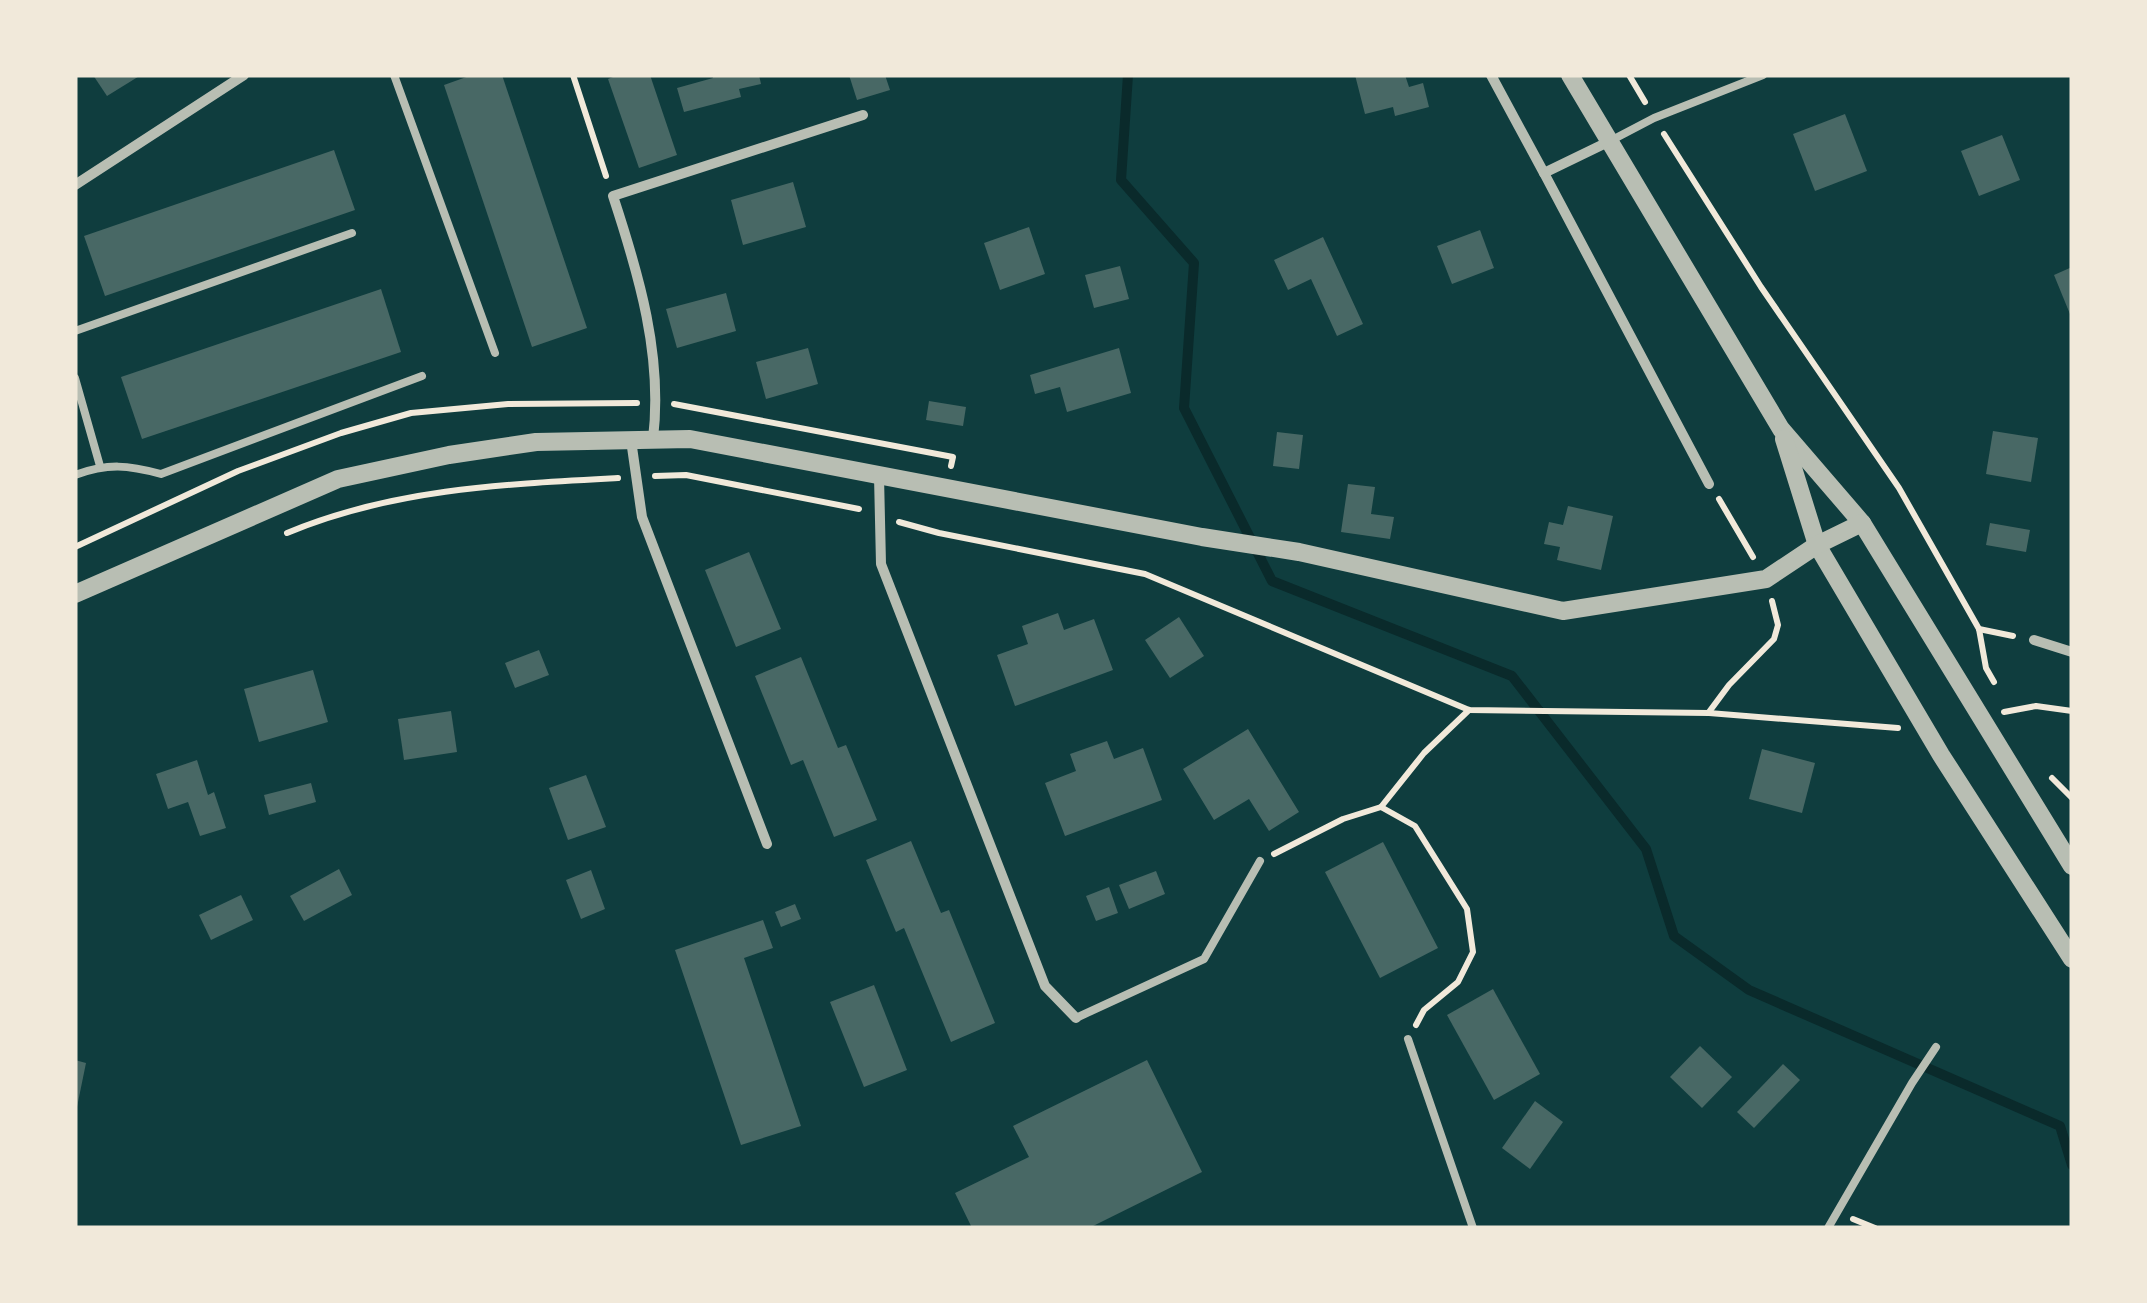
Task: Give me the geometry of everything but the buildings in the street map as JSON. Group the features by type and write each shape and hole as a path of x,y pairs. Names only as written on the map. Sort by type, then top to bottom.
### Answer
{"street":[{"path":"75,185 244,75"},
{"path":"1491,75 1709,484"},
{"path":"1570,75 1781,429 1862,523 2072,866"},
{"path":"653,439 656,372 632,254 613,196 863,115"},
{"path":"1544,173 1608,142"},
{"path":"1781,429 1818,546 1941,754 2072,959"},
{"path":"630,439 642,518 767,844"},
{"path":"75,594 338,479 449,455 536,442 690,439 1299,552 1563,611 1766,579 1862,523"},
{"path":"879,476 881,564 1044,986 1076,1018"},
{"path":"2034,640 2072,652"}],"lane":[{"path":"394,75 495,352"},
{"path":"1608,142 1654,118 1763,75"},
{"path":"75,331 352,233"},
{"path":"75,475 100,466 136,467 161,474 422,376"},
{"path":"75,378 100,466"},
{"path":"1076,1018 1204,959 1260,861"},
{"path":"1408,1039 1473,1228"},
{"path":"1828,1228 1936,1047"}],"path":[{"path":"573,75 613,196"},
{"path":"1629,75 1761,287 1899,488 1979,629 1986,668"},
{"path":"75,547 238,471 341,433 411,413 508,404"},
{"path":"281,536 318,520 401,498 494,484 686,475 844,504 939,534 1145,574 1469,710 1708,712"},
{"path":"1979,629 2034,640"},
{"path":"1260,861 1343,819 1381,806 1424,753 1469,710"},
{"path":"2041,768 2072,798"},
{"path":"1381,806 1414,826 1468,909 1473,952 1458,982 1424,1010 1408,1039"}],"waterway":[{"path":"1128,75 1121,180 1194,263 1184,408 1272,581 1512,676 1646,849 1674,936 1749,990 2060,1126 2072,1165"}]}
